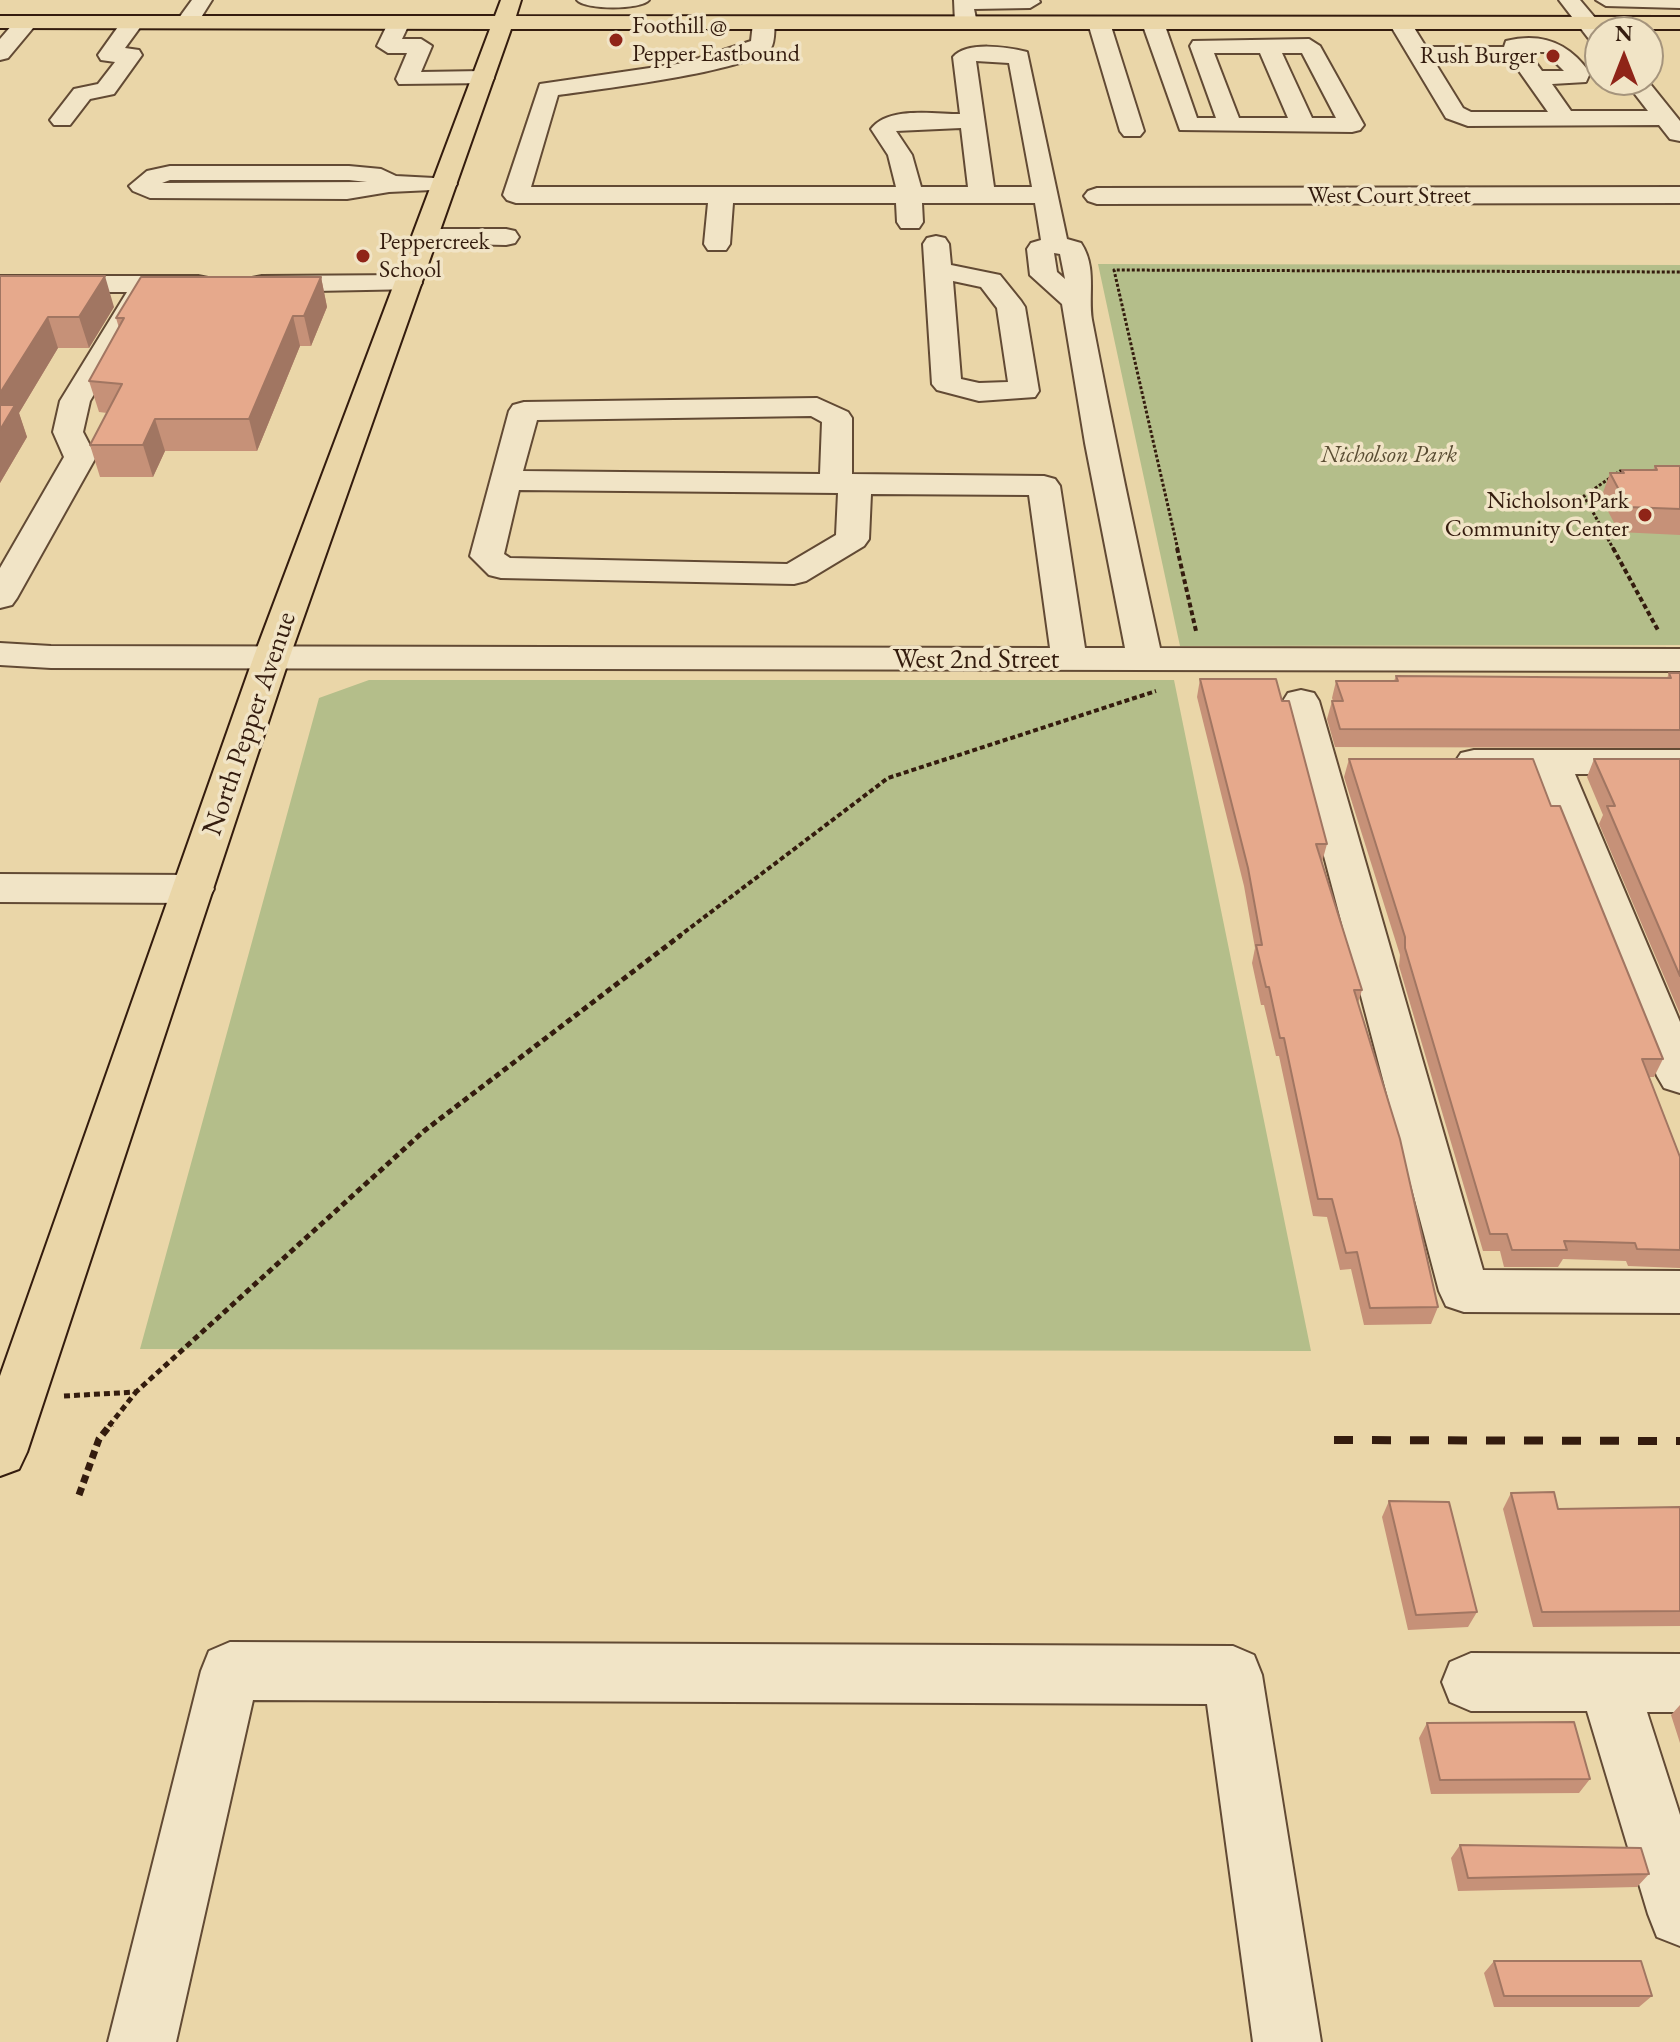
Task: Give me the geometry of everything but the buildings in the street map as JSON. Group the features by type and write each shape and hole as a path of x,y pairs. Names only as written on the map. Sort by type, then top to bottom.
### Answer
{"main road":[{"name":"North Pepper Avenue","path":"0,1452 272,656 444,184 487,85 511,0"},
{"path":"0,22 1400,23 1584,30"}],"street":[{"path":"187,22 202,0"},
{"path":"587,0 639,0 666,5 666,23"},
{"path":"747,0 766,23"},
{"path":"788,0 766,23 762,45 737,56 664,74 537,89 516,195 1046,195"},
{"path":"1569,0 1584,18"},
{"path":"1613,1 1670,1 1680,21"},
{"path":"1613,1 1629,16"},
{"path":"966,23 962,3 1030,2"},
{"path":"0,53 27,22"},
{"path":"62,120 82,94 106,89 131,55 109,55 133,22"},
{"path":"399,22 388,46 421,46 407,79 487,85"},
{"path":"1002,23 1006,54"},
{"path":"1099,23 1132,131"},
{"path":"1153,23 1188,125 1230,125 1352,125 1309,46 1201,46 1230,125"},
{"path":"1400,23 1454,113 1468,119 1565,119 1673,127"},
{"path":"1268,46 1303,125"},
{"path":"1536,78 1578,77 1579,73 1561,50 1554,47 1514,46 1518,54 1565,119"},
{"path":"982,195 964,57 1006,54 1019,57 1055,244 1072,249 1079,275 1075,301 1103,458 1145,660"},
{"path":"1419,54 1518,54"},
{"path":"1464,54 1506,119"},
{"path":"1648,96 1673,127"},
{"path":"929,253 990,281 1011,307 1024,391 979,392 947,384 929,253 907,195 908,178 900,155 883,129 896,122 974,121"},
{"path":"1223,171 1231,196"},
{"path":"389,184 381,176 349,173 170,173 156,176 142,186 150,190 172,191 347,191 389,184 444,184"},
{"path":"717,244 721,195"},
{"name":"West Court Street","path":"1097,196 1680,195"},
{"path":"425,237 506,237"},
{"path":"0,284 408,283"},
{"path":"0,598 80,457 68,432 75,401 146,284"},
{"path":"817,407 837,418 852,539 794,574 501,568 487,556 505,480 524,411 817,407"},
{"path":"505,480 1044,486 1069,660"},
{"name":"West 2nd Street","path":"0,654 51,657 1145,660 1672,651"},
{"path":"1301,701 1338,762 1464,1291 1680,1292"},
{"path":"1444,762 1680,762"},
{"path":"1551,762 1680,1076"},
{"path":"0,888 193,889"},
{"path":"142,2042 230,1671 278,1671 1233,1675 1287,2042"},
{"path":"1471,1682 1680,1683"},
{"path":"1608,1683 1680,1914"}],"path":[{"path":"1198,640 1114,270 1680,272"},
{"path":"1635,471 1620,471 1584,496 1672,651"},
{"path":"79,1495 99,1439 136,1392 424,1131 888,778 1168,687"},
{"path":"19,1399 136,1392"}],"green space":[{"name":"Nicholson Park","path":"1098,264 1680,265 1680,645 1180,646"},
{"path":"369,680 1174,680 1311,1351 140,1349 319,698"}],"railway":[{"path":"1334,1440 1680,1441"}],"place":[{"name":"Foothill @ Pepper Eastbound","path":"616,40"},
{"name":"Rush Burger","path":"1553,56"},
{"name":"Peppercreek School","path":"363,256"},
{"name":"Nicholson Park Community Center","path":"1645,515"}]}
